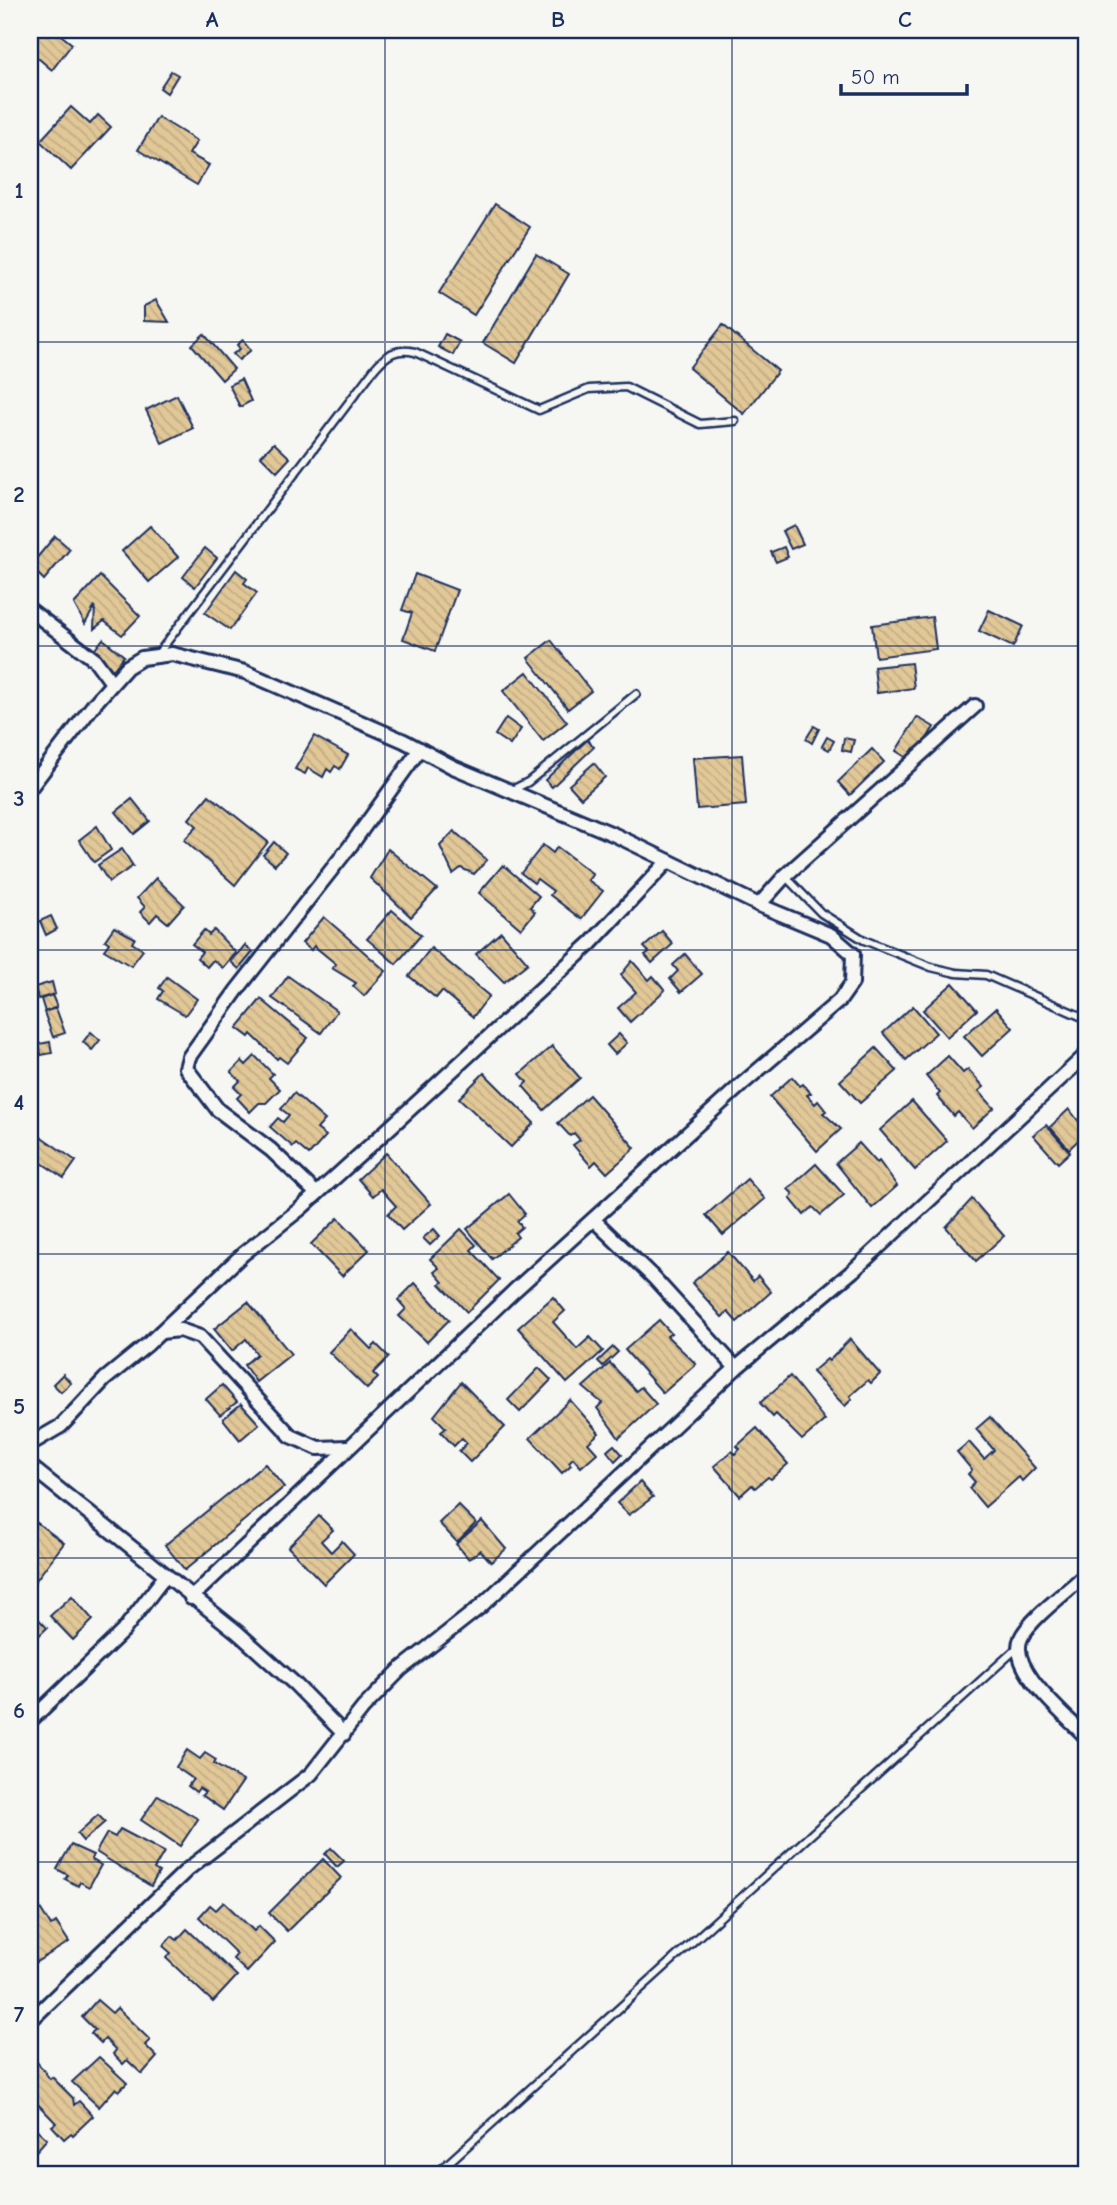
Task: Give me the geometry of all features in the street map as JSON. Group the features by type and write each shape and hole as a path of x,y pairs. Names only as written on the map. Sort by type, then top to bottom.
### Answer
{"street":[{"path":"30,610 95,660 112,683"},
{"path":"30,789 127,667 157,655 172,654 245,672 420,749 510,791 615,835 759,905 831,934 853,954 852,983 841,1000 741,1085 595,1221 514,1292 191,1598"},
{"path":"759,905 785,876 975,706"},
{"path":"316,1193 271,1150 218,1110 186,1068 189,1057 237,990 351,845 420,749"},
{"path":"30,1444 61,1426 105,1380 161,1332 243,1254 316,1193 591,943 668,861"},
{"path":"30,2021 188,1869 311,1774 401,1669 480,1607 736,1367 853,1270 1087,1054"},
{"path":"595,1221 654,1278 736,1367"},
{"path":"161,1332 180,1330 200,1337 291,1436 318,1448 349,1447"},
{"path":"30,1466 166,1575 295,1684 344,1734"},
{"path":"1087,1573 1022,1636 1019,1647 1025,1672 1087,1738"},
{"path":"30,1721 123,1631 166,1575"}],"lane":[{"path":"157,655 375,368 386,355 397,350 415,352 539,410 589,389 626,387 700,424 735,421"},
{"path":"510,791 528,782 636,694"},
{"path":"785,876 821,913 864,940 931,967 986,975 1087,1019"},
{"path":"435,2175 1019,1647"}],"building":[{"path":"30,30 59,30 57,32 72,44 52,70 38,58 35,62 30,58"},
{"path":"171,71 178,75 167,93 160,88"},
{"path":"71,107 90,124 98,115 111,127 71,170 40,141"},
{"path":"158,117 197,141 189,154 209,165 197,185 138,150"},
{"path":"495,204 530,227 474,315 439,293"},
{"path":"536,254 569,274 516,363 483,343"},
{"path":"156,300 169,322 144,321 144,306"},
{"path":"723,325 778,371 744,414 689,368"},
{"path":"204,334 234,369 222,380 192,345"},
{"path":"445,334 460,342 453,355 438,347"},
{"path":"243,340 251,350 239,360 233,354 240,349 237,345"},
{"path":"241,379 251,401 240,407 229,385"},
{"path":"177,395 193,428 162,443 146,410"},
{"path":"274,443 290,458 277,472 261,456"},
{"path":"794,525 803,544 791,549 782,531"},
{"path":"150,526 178,557 149,582 122,551"},
{"path":"55,536 70,549 44,580 30,566"},
{"path":"784,547 788,557 776,562 771,552"},
{"path":"205,548 217,558 195,587 183,577"},
{"path":"236,570 247,579 244,583 257,593 230,630 205,613"},
{"path":"415,574 457,590 435,651 403,639 412,613 402,610"},
{"path":"100,576 140,616 122,635 104,621 94,629 95,606 85,624 74,604"},
{"path":"989,610 1023,626 1013,647 979,631"},
{"path":"932,617 936,649 876,657 872,625"},
{"path":"103,639 124,656 113,670 92,653"},
{"path":"551,640 591,691 568,709 528,658"},
{"path":"911,663 914,688 877,693 874,667"},
{"path":"527,672 567,722 543,741 503,691"},
{"path":"917,717 934,727 919,751 914,748 907,758 896,751"},
{"path":"506,718 521,729 510,745 495,735"},
{"path":"814,726 819,729 812,743 806,739"},
{"path":"314,736 348,755 340,769 335,766 331,772 327,769 323,777 308,768 305,774 295,769"},
{"path":"827,737 834,741 829,750 822,746"},
{"path":"844,738 854,740 851,752 842,750"},
{"path":"587,740 594,747 552,787 545,780"},
{"path":"872,749 884,762 850,795 838,782"},
{"path":"742,755 746,805 697,809 693,758"},
{"path":"594,763 605,777 581,798 569,785"},
{"path":"209,795 268,842 235,885 184,840 197,826 189,819"},
{"path":"132,799 150,821 134,834 116,812"},
{"path":"97,826 111,850 94,862 79,840"},
{"path":"454,831 487,860 474,874 461,868 453,874 440,846"},
{"path":"274,842 286,853 275,865 263,855"},
{"path":"543,845 553,853 557,847 593,874 588,880 603,891 581,919 550,895 553,891 537,879 534,883 521,873"},
{"path":"122,849 133,866 109,882 98,865"},
{"path":"388,849 437,889 411,917 370,878"},
{"path":"503,865 539,896 530,907 535,912 521,929 479,893"},
{"path":"156,878 184,905 168,923 157,914 150,922 140,912 145,907 137,898"},
{"path":"392,910 421,935 396,964 367,939"},
{"path":"51,916 57,929 46,935 40,921"},
{"path":"324,917 386,971 364,996 353,986 356,983 332,968 336,964 314,946 311,950 302,943"},
{"path":"114,927 135,938 132,943 143,950 131,966 104,950 109,943 105,940"},
{"path":"204,930 209,935 214,930 236,953 223,968 213,960 207,967 197,958 202,952 192,944"},
{"path":"662,931 673,944 652,963 645,955 649,952 644,947"},
{"path":"501,932 528,963 504,982 476,954"},
{"path":"245,945 253,952 239,969 231,962"},
{"path":"431,948 489,996 473,1017 442,991 436,998 409,976"},
{"path":"685,954 702,974 681,992 670,979 678,971 673,965"},
{"path":"632,961 649,980 653,976 665,990 630,1022 618,1008 636,992 621,975"},
{"path":"288,976 337,1011 321,1033 272,998"},
{"path":"167,977 197,999 185,1015 158,999 163,991 159,988"},
{"path":"52,982 55,994 38,999 35,987"},
{"path":"953,983 977,1010 947,1037 923,1010"},
{"path":"52,995 57,1007 45,1012 41,999"},
{"path":"261,999 308,1038 287,1063 279,1057 277,1059 251,1034 249,1037 237,1028"},
{"path":"913,1006 936,1033 906,1060 883,1033"},
{"path":"56,1008 65,1033 53,1037 44,1012"},
{"path":"996,1008 1013,1028 982,1056 964,1036"},
{"path":"91,1032 100,1040 92,1050 83,1042"},
{"path":"619,1034 627,1043 615,1054 607,1045"},
{"path":"50,1042 52,1053 41,1055 39,1044"},
{"path":"552,1046 580,1078 544,1110 523,1086 527,1082 520,1074"},
{"path":"876,1048 897,1071 860,1103 840,1081"},
{"path":"255,1056 273,1074 269,1078 280,1089 266,1103 259,1103 250,1112 237,1098 241,1094 234,1087 240,1081 231,1072 242,1061 246,1065"},
{"path":"948,1056 963,1073 968,1069 984,1087 979,1091 994,1108 972,1128 958,1112 954,1116 937,1096 940,1093 926,1076"},
{"path":"484,1073 534,1123 511,1147 459,1098"},
{"path":"792,1077 800,1086 803,1084 811,1093 807,1095 815,1104 818,1101 826,1111 823,1113 841,1129 817,1151 770,1097"},
{"path":"294,1093 325,1120 317,1129 326,1136 309,1155 296,1144 293,1147 270,1127 278,1118 283,1122 289,1115 281,1109"},
{"path":"589,1095 635,1148 607,1173 596,1161 591,1166 573,1145 580,1140 574,1133 570,1136 558,1123"},
{"path":"912,1101 947,1141 915,1170 880,1130"},
{"path":"1069,1109 1087,1132 1069,1149 1050,1127"},
{"path":"1046,1125 1070,1152 1058,1163 1033,1135"},
{"path":"30,1129 76,1161 64,1178 30,1155"},
{"path":"859,1143 877,1163 879,1161 897,1186 872,1208 836,1163"},
{"path":"386,1153 431,1204 402,1230 388,1214 396,1206 381,1189 373,1196 358,1179"},
{"path":"816,1164 844,1195 821,1215 813,1207 804,1215 790,1198 793,1194 788,1189"},
{"path":"747,1179 765,1199 723,1235 706,1215"},
{"path":"509,1194 525,1214 517,1221 522,1227 515,1233 518,1237 492,1259 467,1229"},
{"path":"972,1199 1004,1236 976,1261 946,1227"},
{"path":"338,1218 369,1250 342,1276 311,1244"},
{"path":"434,1229 440,1236 430,1245 423,1238"},
{"path":"461,1229 476,1245 471,1250 499,1280 467,1312 440,1284 443,1282 434,1272 439,1268 430,1259"},
{"path":"728,1252 753,1281 758,1276 771,1292 737,1322 728,1312 722,1317 692,1283"},
{"path":"415,1283 449,1320 427,1342 399,1316 406,1309 398,1300"},
{"path":"553,1297 565,1311 553,1322 577,1349 590,1337 603,1351 567,1383 518,1328"},
{"path":"248,1302 291,1354 256,1382 244,1365 257,1354 246,1339 232,1351 214,1329"},
{"path":"659,1320 671,1333 667,1336 696,1364 663,1393 625,1350"},
{"path":"351,1329 371,1349 376,1344 389,1357 373,1373 378,1378 367,1389 329,1352"},
{"path":"850,1339 880,1374 871,1383 868,1380 850,1396 852,1399 845,1406 812,1372 827,1359 829,1361"},
{"path":"613,1347 618,1352 603,1366 598,1361"},
{"path":"610,1363 636,1391 641,1387 656,1404 619,1438 597,1408 602,1403 583,1387"},
{"path":"539,1368 551,1380 520,1412 508,1400"},
{"path":"63,1374 71,1383 61,1392 53,1384"},
{"path":"790,1376 825,1420 802,1440 776,1414 773,1417 760,1403"},
{"path":"461,1382 505,1427 470,1462 459,1451 467,1443 462,1438 454,1446 441,1432 446,1428 434,1416"},
{"path":"222,1385 237,1402 220,1415 206,1399"},
{"path":"570,1400 599,1433 588,1443 597,1453 581,1467 573,1458 569,1462 571,1465 562,1473 530,1438"},
{"path":"241,1404 259,1424 240,1440 223,1419"},
{"path":"990,1417 1035,1468 1022,1481 1019,1477 985,1507 969,1488 975,1482 968,1474 972,1470 957,1452 969,1442 984,1459 994,1450 976,1429"},
{"path":"757,1428 788,1464 771,1479 768,1477 755,1488 752,1485 740,1496 714,1466 732,1451 735,1454 740,1449 737,1446"},
{"path":"614,1445 622,1454 615,1461 607,1451"},
{"path":"265,1464 284,1487 185,1570 165,1545"},
{"path":"640,1482 653,1497 629,1515 617,1503"},
{"path":"458,1505 476,1523 457,1542 439,1523"},
{"path":"319,1516 333,1530 321,1541 331,1552 342,1541 354,1554 324,1584 288,1547"},
{"path":"482,1521 506,1549 491,1562 480,1550 469,1559 456,1544"},
{"path":"36,1522 64,1543 30,1588 30,1530"},
{"path":"72,1596 93,1620 73,1640 50,1616"},
{"path":"30,1610 47,1628 32,1642 30,1640"},
{"path":"187,1750 200,1759 205,1753 216,1760 214,1764 243,1781 223,1810 202,1795 205,1792 199,1788 196,1792 188,1786 193,1779 176,1767"},
{"path":"158,1795 198,1819 180,1846 141,1820"},
{"path":"98,1815 105,1822 83,1841 77,1834"},
{"path":"120,1829 164,1852 154,1869 159,1872 151,1886 96,1852 107,1833 115,1837"},
{"path":"71,1845 93,1855 91,1859 101,1865 89,1887 80,1882 78,1886 65,1879 68,1875 57,1869"},
{"path":"331,1848 344,1861 337,1867 325,1854"},
{"path":"323,1859 341,1878 287,1931 269,1913"},
{"path":"35,1900 51,1926 56,1922 69,1942 36,1962 30,1951 30,1904"},
{"path":"224,1902 254,1931 259,1926 275,1942 247,1972 233,1959 237,1954 199,1917 210,1905 216,1910"},
{"path":"187,1929 237,1976 213,2002 166,1958 171,1953 163,1946 172,1936 177,1940"},
{"path":"97,2000 112,2013 117,2008 150,2040 145,2045 157,2057 142,2074 127,2060 123,2064 113,2054 116,2050 105,2039 101,2043 91,2033 95,2030 82,2017"},
{"path":"99,2057 127,2083 119,2091 116,2088 99,2107 72,2082"},
{"path":"34,2058 50,2079 52,2077 73,2098 74,2105 79,2101 93,2116 73,2135 71,2133 64,2139 52,2126 56,2123 30,2096 30,2062"},
{"path":"30,2123 47,2139 30,2158"}]}
